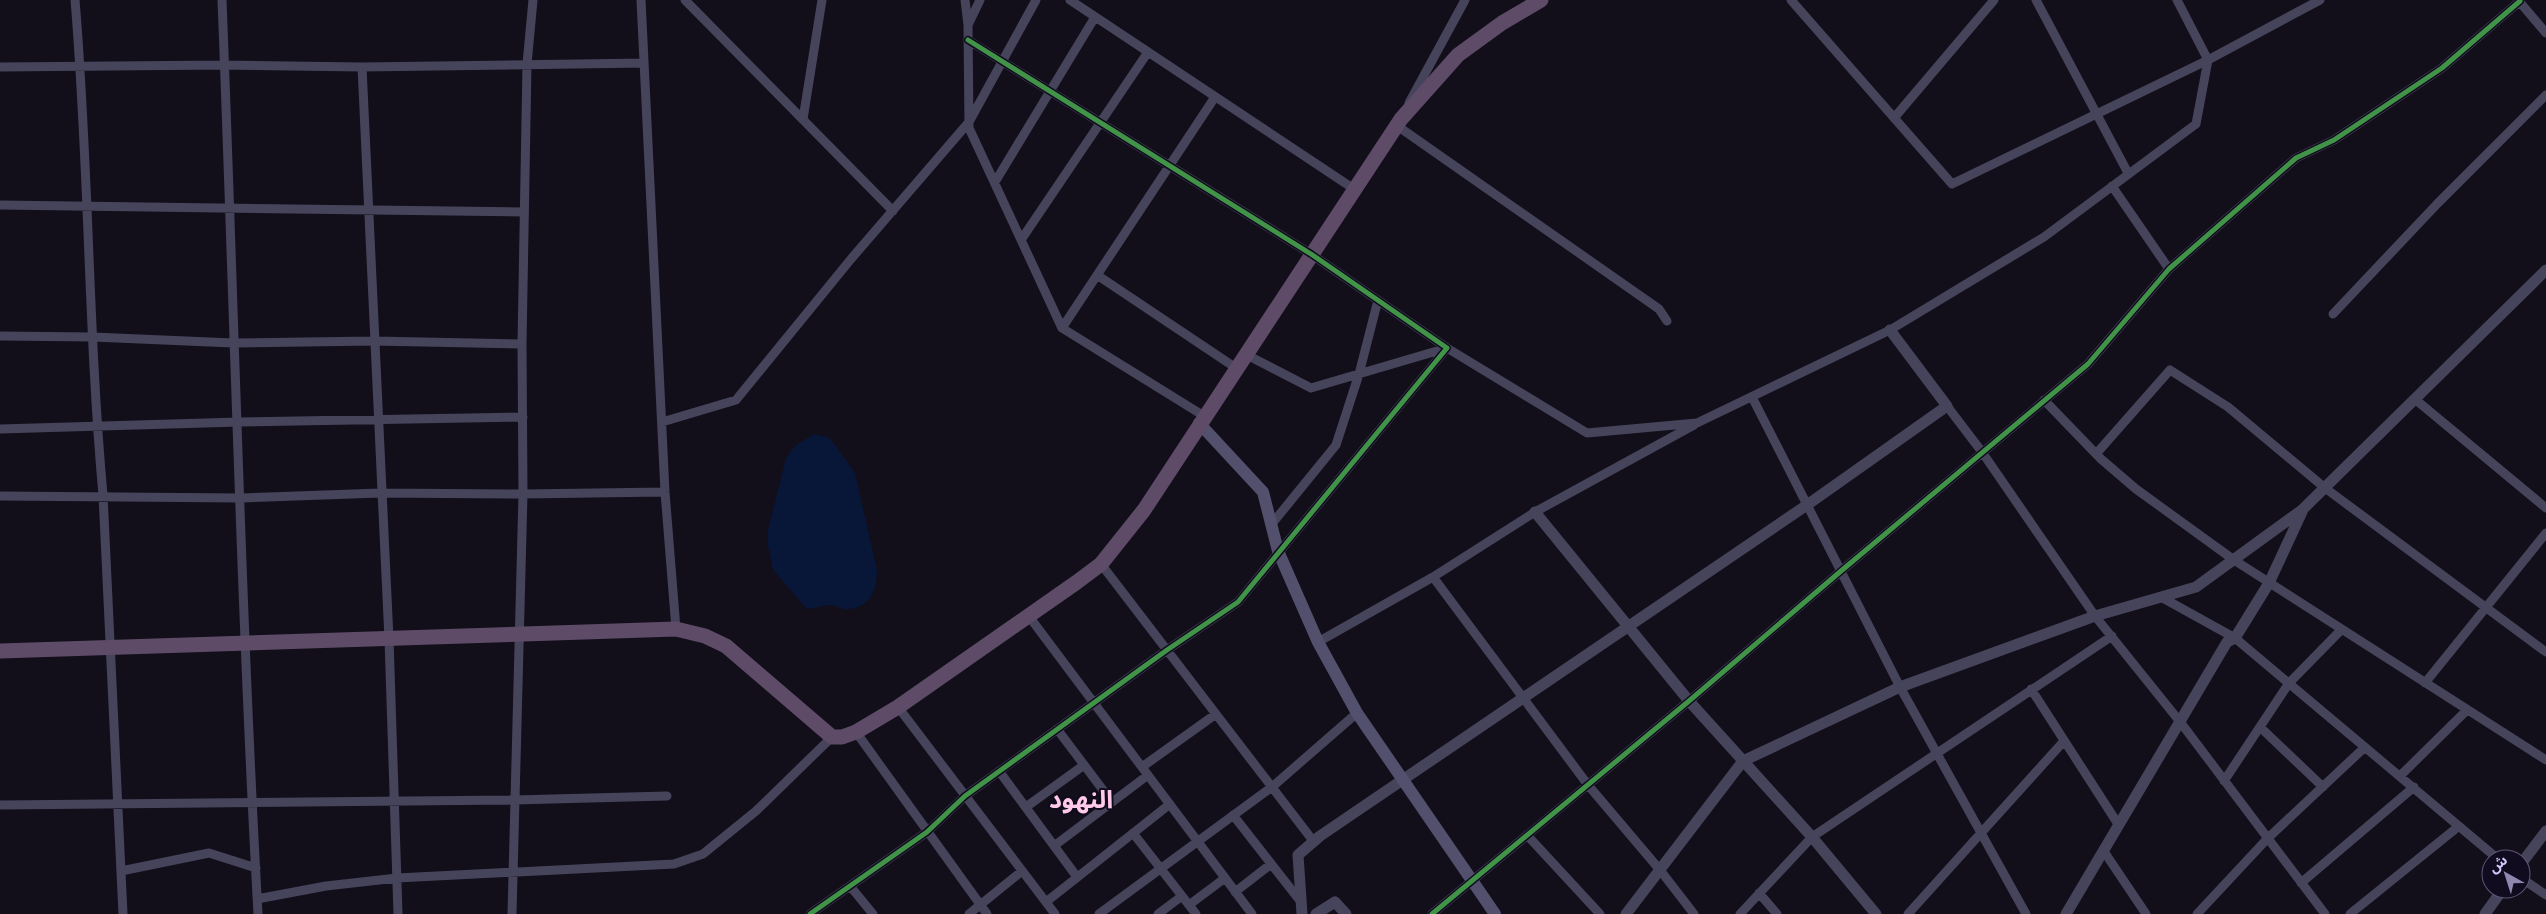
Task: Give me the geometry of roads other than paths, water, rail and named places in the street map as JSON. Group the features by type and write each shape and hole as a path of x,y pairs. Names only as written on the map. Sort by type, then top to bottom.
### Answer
{"highway":[{"path":"0,651 676,629 705,636 726,646 832,737 842,737 856,732 898,707 1102,564 1144,510 1201,420 1398,122 1458,55 1502,23 1541,0"}],"main road":[{"path":"1201,420 1263,492 1278,551 1318,642 1357,713 1495,914"}],"street":[{"path":"75,0 81,68 97,427 103,495 123,914"},
{"path":"222,0 233,343 239,422 245,642 258,914"},
{"path":"512,914 523,494 522,344 527,64 533,0"},
{"path":"641,0 665,492 676,629"},
{"path":"685,0 893,211"},
{"path":"803,120 822,0"},
{"path":"966,0 969,128 1062,328 1201,420"},
{"path":"968,26 980,0"},
{"path":"662,422 736,400 969,122 1036,0"},
{"path":"1070,0 1354,189"},
{"path":"1465,0 1398,122 1659,309 1667,321"},
{"path":"1791,0 1952,184 2096,112 2208,60 2320,0"},
{"path":"1894,118 1994,0"},
{"path":"2036,0 2128,173"},
{"path":"1318,642 1433,577 1535,512 1697,423 1890,330 2044,237 2196,124 2208,60 2177,0"},
{"path":"1432,914 1689,701 2088,364 2169,269 2296,158 2348,131 2442,68 2519,1 2546,33"},
{"path":"995,182 1095,17"},
{"path":"968,40 1311,254 1447,348 1587,433 1697,423"},
{"path":"1021,240 1148,52"},
{"path":"0,67 81,68 224,65 362,67 644,63"},
{"path":"362,67 388,638 398,914"},
{"path":"2333,314 2438,203 2546,95"},
{"path":"1062,328 1215,97"},
{"path":"2112,186 2169,269"},
{"path":"0,205 228,209 367,208 524,212"},
{"path":"1626,914 1743,761 1900,686 2095,616 2196,588 2302,510 2416,400 2546,270"},
{"path":"1097,275 1236,368"},
{"path":"1271,525 1336,445 1359,374 1378,300"},
{"path":"1890,330 1982,452 2095,616 2181,723 2324,914"},
{"path":"0,336 93,337 233,343 374,340 522,344"},
{"path":"1245,354 1311,388 1447,348"},
{"path":"810,914 927,832 965,796 999,771 1166,650 1238,602 1278,551 1447,348"},
{"path":"2096,454 2170,370 2228,407 2325,488 2546,652"},
{"path":"1752,397 1900,686 2026,914"},
{"path":"2044,400 2096,454 2136,489 2234,560 2546,760"},
{"path":"2416,400 2546,508"},
{"path":"1302,914 1298,855 1314,842 1807,505 1947,406"},
{"path":"0,430 239,422 522,417"},
{"path":"0,496 103,495 241,498 380,494 665,492"},
{"path":"2066,914 2118,824 2181,723 2227,642 2235,638 2269,583 2302,510"},
{"path":"1535,512 1689,701 1812,837 1876,914"},
{"path":"2425,683 2546,533"},
{"path":"1102,564 1314,842"},
{"path":"1433,577 1588,785 1660,870 1694,914"},
{"path":"2162,597 2235,638 2486,849"},
{"path":"1028,616 1252,914"},
{"path":"2224,781 2289,683 2341,630"},
{"path":"1740,914 1812,837 2112,636"},
{"path":"2031,689 2118,824"},
{"path":"898,707 1056,914"},
{"path":"2400,776 2467,710"},
{"path":"1102,913 1160,868 1272,787 1357,713"},
{"path":"1054,846 1112,802 1145,771 1216,714"},
{"path":"2260,727 2323,787"},
{"path":"1057,730 1112,802"},
{"path":"856,732 988,914"},
{"path":"257,899 326,886 397,878 674,864 703,854 756,811 832,737"},
{"path":"1908,914 2064,741"},
{"path":"2197,914 2268,839 2366,747"},
{"path":"1026,807 1084,765"},
{"path":"999,771 1077,877"},
{"path":"2301,883 2414,787"},
{"path":"0,805 118,806 667,796"},
{"path":"1046,902 1170,804"},
{"path":"1233,815 1301,902"},
{"path":"2350,914 2460,826"},
{"path":"2531,851 2546,831"},
{"path":"1133,833 1196,914"},
{"path":"1527,835 1600,914"},
{"path":"2104,850 2146,914"},
{"path":"121,871 209,853 256,868"},
{"path":"1235,892 1271,864"},
{"path":"969,914 1022,871"},
{"path":"1190,905 1225,878"},
{"path":"2531,885 2546,895"},
{"path":"850,886 873,914"},
{"path":"1759,893 1776,914"},
{"path":"1158,914 1182,896"},
{"path":"2485,914 2496,899"},
{"path":"1316,914 1335,902 1346,914"}],"water":[{"path":"814,434 828,437 855,473 877,570 876,584 871,596 868,601 857,608 846,609 830,605 807,609 773,570 768,546 768,530 786,458 795,446"}],"district":[{"name":"النهود","path":"1081,799"}]}
